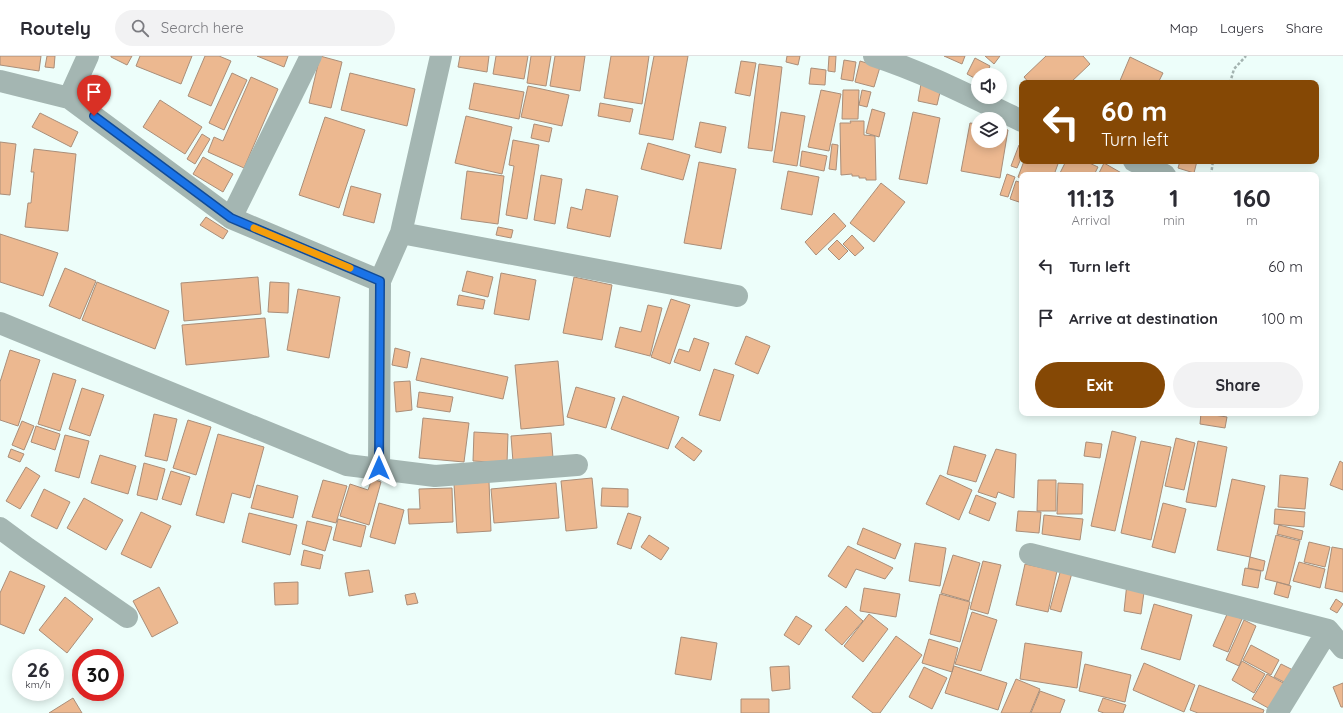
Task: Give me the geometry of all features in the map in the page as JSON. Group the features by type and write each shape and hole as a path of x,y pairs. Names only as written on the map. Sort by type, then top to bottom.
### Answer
{"street":[{"path":"69,98 88,56"},
{"path":"231,218 311,56"},
{"path":"379,468 380,281 401,233 441,56"},
{"path":"874,56 897,63 1019,120"},
{"path":"0,81 69,98 231,218 380,281"},
{"path":"1141,164 1158,172"},
{"path":"401,233 737,296"},
{"path":"0,323 347,465 435,476 577,465"},
{"path":"0,528 127,618"},
{"path":"1030,554 1328,630 1343,648"},
{"path":"1277,713 1328,630"}],"path":[{"path":"1231,80 1234,69 1246,56"}],"building":[{"path":"0,56 41,56 39,71 0,65"},
{"path":"47,56 55,56 54,68 45,67"},
{"path":"111,56 132,56 127,65"},
{"path":"140,56 192,56 181,84 136,66"},
{"path":"205,56 219,56 231,61 211,106 188,96"},
{"path":"257,56 288,56 284,67"},
{"path":"320,56 342,62 331,108 309,103"},
{"path":"460,56 489,56 487,72 458,67"},
{"path":"496,56 528,56 524,79 493,74"},
{"path":"531,56 551,56 546,86 527,83"},
{"path":"555,56 585,56 580,91 550,86"},
{"path":"611,56 649,56 642,104 604,98"},
{"path":"654,56 688,56 673,140 639,134"},
{"path":"787,56 800,56 798,65 786,62"},
{"path":"829,56 836,56 835,72 828,71"},
{"path":"944,56 965,56 962,64"},
{"path":"985,56 1000,56 994,64"},
{"path":"1046,56 1083,56 1090,64 1073,80 1026,80 1024,77"},
{"path":"1130,57 1163,73 1160,80 1120,80"},
{"path":"975,58 990,66 989,68 971,68 971,76 967,74"},
{"path":"844,60 856,62 853,81 841,79"},
{"path":"741,61 756,63 750,96 735,93"},
{"path":"860,61 880,67 874,87 855,82"},
{"path":"759,64 782,67 772,151 748,148"},
{"path":"811,68 826,70 825,85 809,84"},
{"path":"232,73 247,80 224,130 209,123"},
{"path":"350,73 415,89 407,126 341,110"},
{"path":"251,77 278,89 244,168 208,152 214,137 223,141"},
{"path":"474,83 524,92 519,119 469,109"},
{"path":"921,84 941,88 937,105 918,101"},
{"path":"528,86 569,95 562,126 521,117"},
{"path":"821,90 841,94 829,151 808,147"},
{"path":"843,90 859,90 858,119 842,119"},
{"path":"862,90 871,92 867,107 859,105"},
{"path":"160,100 202,127 185,154 143,127"},
{"path":"600,103 633,109 630,122 598,116"},
{"path":"872,109 885,113 879,137 866,133"},
{"path":"781,112 805,116 797,166 773,162"},
{"path":"913,112 940,118 927,184 899,179"},
{"path":"40,113 78,132 71,147 32,127"},
{"path":"466,116 512,127 502,174 455,163"},
{"path":"325,117 365,130 339,208 299,195"},
{"path":"850,121 864,121 864,135 875,136 876,180 866,180 866,178 859,178 859,176 852,176 852,174 841,175 840,123 851,123"},
{"path":"700,122 726,127 721,153 695,147"},
{"path":"970,123 971,148 1005,148 1000,178 961,171"},
{"path":"534,124 552,128 549,142 531,138"},
{"path":"202,134 210,139 195,164 187,159"},
{"path":"513,140 539,145 527,219 506,215 514,166 509,165"},
{"path":"0,142 16,144 10,195 0,194"},
{"path":"648,143 690,155 683,180 641,169"},
{"path":"832,144 838,145 836,170 829,169"},
{"path":"1019,145 1019,163 1017,168 1011,166"},
{"path":"34,149 76,154 68,231 25,227 28,203 31,203 34,172 31,172"},
{"path":"802,151 827,156 824,171 800,166"},
{"path":"203,157 233,174 223,192 193,174"},
{"path":"699,162 736,169 721,249 684,243"},
{"path":"1023,164 1058,164 1055,172 1020,172"},
{"path":"1064,164 1092,164 1098,167 1096,172 1060,172"},
{"path":"1104,164 1106,164 1120,172 1100,172"},
{"path":"1179,164 1196,164 1194,172 1178,168"},
{"path":"467,171 504,176 498,224 461,219"},
{"path":"788,171 819,177 812,215 781,209"},
{"path":"1007,174 1015,177 1008,197 1000,195"},
{"path":"541,175 562,179 555,224 534,220"},
{"path":"1016,181 1019,182 1019,202 1010,199"},
{"path":"881,183 905,202 874,242 850,223"},
{"path":"351,186 381,194 374,223 343,215"},
{"path":"586,189 618,196 610,237 567,228 571,207 582,210"},
{"path":"834,213 846,226 816,255 805,242"},
{"path":"206,217 228,231 223,239 200,225"},
{"path":"498,227 513,230 511,238 496,235"},
{"path":"0,234 58,253 43,296 0,282"},
{"path":"852,235 864,248 855,256 843,244"},
{"path":"837,240 848,251 839,260 828,249"},
{"path":"65,268 96,281 80,319 49,306"},
{"path":"467,271 493,277 488,297 462,291"},
{"path":"501,273 536,280 529,320 494,314"},
{"path":"258,277 261,314 184,321 181,283"},
{"path":"574,277 612,285 602,340 563,333"},
{"path":"97,282 169,311 155,349 82,320"},
{"path":"270,282 289,283 288,313 268,312"},
{"path":"298,289 340,297 329,358 287,350"},
{"path":"459,295 485,300 483,309 457,305"},
{"path":"671,299 690,305 670,364 651,357"},
{"path":"648,305 662,308 650,356 615,347 620,327 641,332"},
{"path":"265,318 269,357 186,365 182,325"},
{"path":"746,336 770,346 758,374 735,364"},
{"path":"694,338 709,343 700,371 674,362 679,349 689,352"},
{"path":"395,348 410,352 407,368 392,365"},
{"path":"10,350 40,360 18,426 0,420 0,382"},
{"path":"421,358 508,377 503,399 416,380"},
{"path":"558,361 564,425 521,429 515,365"},
{"path":"714,369 734,375 720,421 699,415"},
{"path":"53,373 76,380 60,431 38,424"},
{"path":"410,381 412,410 396,412 394,382"},
{"path":"576,387 615,398 606,428 567,417"},
{"path":"82,388 104,395 90,436 69,429"},
{"path":"419,392 453,397 450,412 417,407"},
{"path":"623,396 679,417 668,449 611,429"},
{"path":"154,414 177,419 167,461 145,456"},
{"path":"1201,416 1227,417 1225,428 1200,424"},
{"path":"423,418 469,423 464,462 419,458"},
{"path":"188,420 211,427 196,475 173,468"},
{"path":"22,421 34,426 24,450 12,445"},
{"path":"36,426 60,434 55,450 31,442"},
{"path":"1112,431 1136,437 1115,531 1091,526"},
{"path":"474,432 508,434 507,463 473,461"},
{"path":"551,433 553,458 513,462 511,436"},
{"path":"218,434 264,447 250,498 232,493 224,523 196,515"},
{"path":"65,435 89,441 79,478 55,471"},
{"path":"682,437 702,451 694,461 675,447"},
{"path":"1176,438 1195,443 1184,490 1165,486"},
{"path":"1141,441 1171,447 1151,540 1121,533"},
{"path":"1198,441 1227,447 1216,507 1186,502"},
{"path":"1086,442 1102,444 1100,458 1084,456"},
{"path":"954,446 986,455 976,482 947,474"},
{"path":"11,449 24,454 20,462 8,457"},
{"path":"996,449 1016,454 1014,498 998,492 996,498 978,492"},
{"path":"100,455 136,466 128,494 91,483"},
{"path":"1340,461 1343,463 1343,490 1330,485"},
{"path":"144,463 165,469 157,500 137,495"},
{"path":"26,467 40,476 20,509 6,501"},
{"path":"171,471 190,477 181,505 162,499"},
{"path":"940,475 972,490 959,520 926,504"},
{"path":"1280,475 1308,478 1305,509 1278,507"},
{"path":"592,478 597,528 566,531 561,481"},
{"path":"372,479 381,482 369,525 340,516 350,484 368,490"},
{"path":"1232,479 1265,486 1250,557 1217,550"},
{"path":"323,480 347,486 336,523 312,517"},
{"path":"1038,480 1056,480 1056,511 1037,511"},
{"path":"489,482 491,531 457,533 454,484"},
{"path":"556,483 559,518 494,523 491,489"},
{"path":"1058,483 1083,484 1082,514 1057,514"},
{"path":"257,485 298,496 293,518 251,508"},
{"path":"452,488 453,522 409,524 408,509 420,509 419,489"},
{"path":"602,488 628,489 628,507 601,506"},
{"path":"44,489 70,502 57,529 31,516"},
{"path":"976,495 996,503 989,521 969,513"},
{"path":"84,498 123,520 106,550 67,528"},
{"path":"379,503 404,510 395,544 370,537"},
{"path":"1163,503 1186,509 1175,553 1152,547"},
{"path":"1275,509 1305,512 1304,527 1274,524"},
{"path":"1018,511 1041,512 1039,533 1016,531"},
{"path":"141,512 171,526 151,568 121,554"},
{"path":"249,513 297,525 290,555 242,542"},
{"path":"628,513 641,517 631,549 617,544"},
{"path":"1044,515 1083,519 1080,540 1042,534"},
{"path":"338,519 366,526 361,547 333,540"},
{"path":"307,521 332,527 325,551 302,544"},
{"path":"1279,525 1303,531 1301,540 1277,534"},
{"path":"863,528 901,544 895,559 857,544"},
{"path":"649,535 669,548 661,560 641,547"},
{"path":"1276,535 1300,541 1289,585 1265,579"},
{"path":"1309,542 1330,547 1325,567 1304,562"},
{"path":"915,543 946,548 940,586 909,581"},
{"path":"848,546 893,568 885,579 856,569 846,588 828,576"},
{"path":"1332,547 1343,549 1343,592 1325,588"},
{"path":"304,550 323,555 320,569 301,565"},
{"path":"953,555 980,563 969,601 941,593"},
{"path":"1250,557 1265,561 1263,571 1248,568"},
{"path":"983,561 1001,565 988,614 970,609"},
{"path":"1299,562 1325,569 1320,588 1293,581"},
{"path":"1025,564 1057,571 1048,612 1016,605"},
{"path":"1245,568 1261,571 1258,588 1242,585"},
{"path":"1061,569 1072,573 1061,612 1050,609"},
{"path":"369,570 373,592 349,596 345,573"},
{"path":"10,571 45,586 24,634 0,624 0,593"},
{"path":"298,582 298,604 275,605 274,583"},
{"path":"1277,582 1291,586 1288,598 1274,594"},
{"path":"1127,583 1145,585 1141,614 1124,611"},
{"path":"159,587 178,623 152,637 133,601"},
{"path":"864,588 900,594 896,617 860,611"},
{"path":"415,593 418,603 407,605 405,595"},
{"path":"940,594 970,602 960,642 930,634"},
{"path":"65,597 93,619 67,653 39,630"},
{"path":"1336,599 1343,604 1337,613 1330,609"},
{"path":"1154,604 1192,615 1180,660 1141,649"},
{"path":"846,606 863,621 842,645 825,630"},
{"path":"972,612 997,620 981,671 955,664"},
{"path":"1228,612 1242,619 1228,652 1213,646"},
{"path":"869,614 888,629 863,662 844,646"},
{"path":"796,616 812,626 799,645 784,635"},
{"path":"1244,620 1256,626 1239,666 1226,660"},
{"path":"896,636 922,655 880,713 873,713 852,697"},
{"path":"681,637 717,643 711,680 675,674"},
{"path":"929,639 958,648 952,672 922,663"},
{"path":"1025,643 1082,652 1077,688 1020,679"},
{"path":"1251,645 1279,660 1271,675 1243,660"},
{"path":"1242,661 1265,674 1254,693 1232,680"},
{"path":"1144,663 1195,685 1184,712 1133,690"},
{"path":"1085,664 1131,675 1125,702 1079,691"},
{"path":"1281,664 1297,672 1290,685 1274,677"},
{"path":"789,666 790,689 772,691 770,667"},
{"path":"954,666 1007,683 998,710 945,693"},
{"path":"924,667 947,678 932,709 909,697"},
{"path":"1267,674 1285,684 1270,709 1252,699"},
{"path":"1016,679 1040,689 1030,713 1001,713"},
{"path":"1343,683 1343,707 1341,707 1333,687"},
{"path":"1199,685 1264,710 1263,713 1198,713 1190,710"},
{"path":"1040,691 1065,700 1060,713 1031,713"},
{"path":"1103,698 1126,705 1123,713 1104,713 1098,711"},
{"path":"72,699 72,701 75,701 82,713 49,713"},
{"path":"741,699 769,699 769,713 741,713"}],"slow traffic":[{"path":"254,228 350,268"}],"route":[{"path":"94,116 231,218 380,281 379,468"}]}
